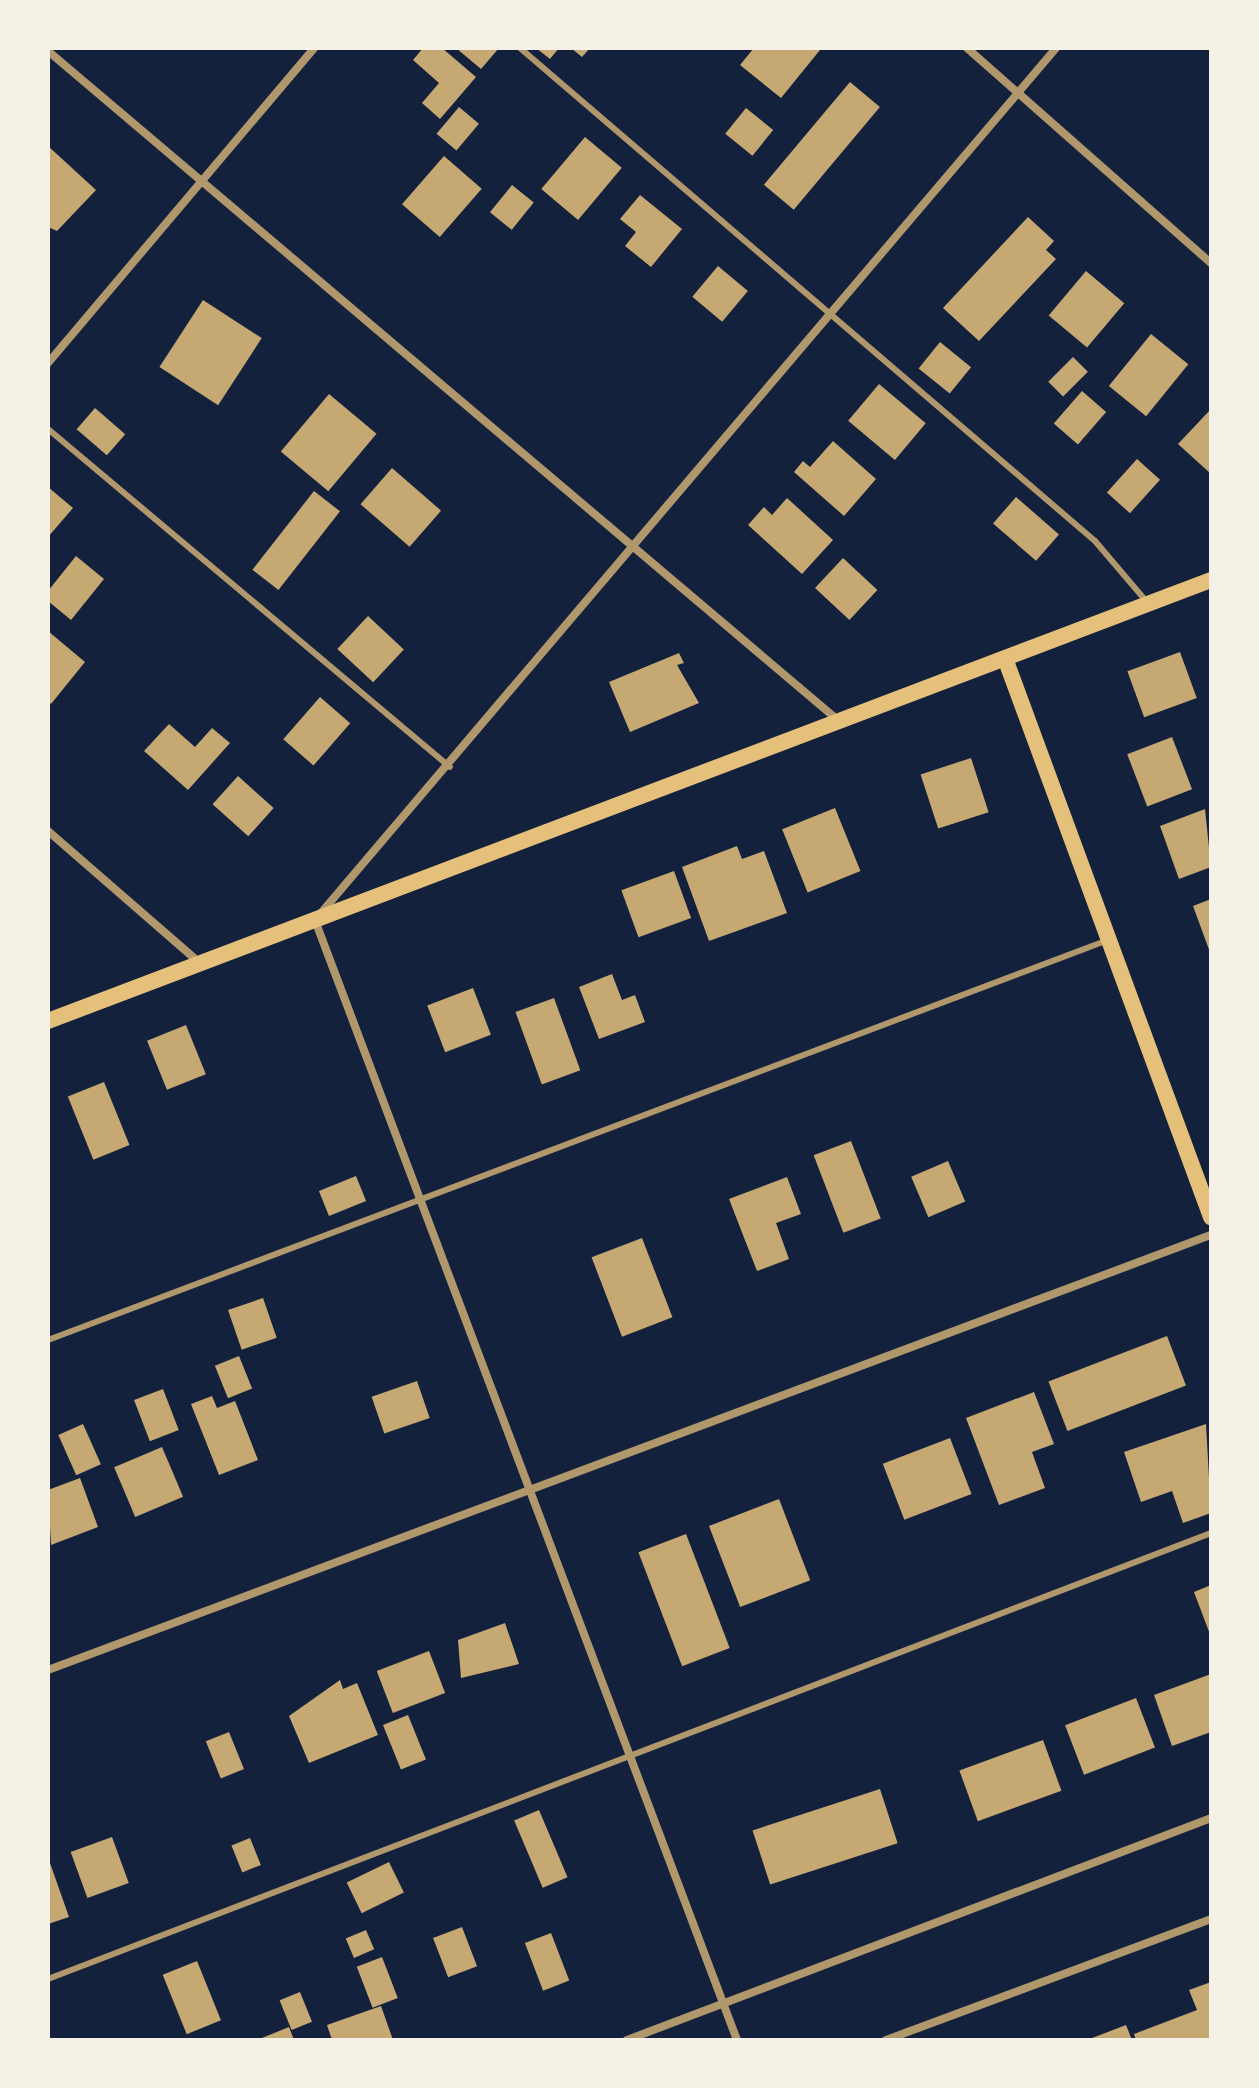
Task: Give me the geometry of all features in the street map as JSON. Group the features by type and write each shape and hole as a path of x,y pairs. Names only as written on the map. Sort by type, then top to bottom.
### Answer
{"main road":[{"path":"48,1021 1006,661 1211,580"},
{"path":"1006,661 1211,1217"}],"street":[{"path":"48,363 314,48"},
{"path":"967,48 1211,263"},
{"path":"737,2040 417,1200 315,920 450,767 1056,48"},
{"path":"48,51 840,722"},
{"path":"48,831 201,964"},
{"path":"48,1670 1211,1235"},
{"path":"627,2040 1211,1818"},
{"path":"886,2040 1211,1919"}],"lane":[{"path":"520,48 1095,541 1148,604"},
{"path":"48,429 450,767"},
{"path":"48,1340 1109,940"},
{"path":"48,1979 1211,1533"}],"building":[{"path":"423,48 442,48 476,77 440,119 422,103 439,83 413,60"},
{"path":"456,48 499,48 481,69"},
{"path":"536,48 559,48 550,59"},
{"path":"571,48 590,48 582,57"},
{"path":"754,48 820,50 781,98 740,65"},
{"path":"850,82 880,107 794,210 764,185"},
{"path":"459,107 479,124 456,151 437,134"},
{"path":"746,108 773,130 752,156 725,134"},
{"path":"585,137 622,168 578,220 541,189"},
{"path":"48,146 96,190 57,231 48,227"},
{"path":"444,156 482,189 440,237 402,204"},
{"path":"512,185 534,203 512,230 490,212"},
{"path":"640,195 682,229 651,267 625,246 636,232 620,219"},
{"path":"1028,217 1054,241 1046,250 1056,259 979,341 943,308"},
{"path":"718,266 748,291 722,322 692,297"},
{"path":"1086,271 1124,303 1087,348 1049,315"},
{"path":"203,300 262,338 218,405 159,367"},
{"path":"1151,334 1188,364 1146,416 1109,386"},
{"path":"940,342 971,367 950,394 919,368"},
{"path":"1073,357 1088,372 1063,397 1048,382"},
{"path":"879,384 926,423 895,460 848,421"},
{"path":"1082,391 1106,412 1078,444 1054,423"},
{"path":"329,394 376,434 328,491 281,451"},
{"path":"95,408 125,434 107,455 77,429"},
{"path":"1211,409 1211,474 1178,444"},
{"path":"833,441 876,479 844,516 794,472 803,461 810,467"},
{"path":"1137,459 1160,480 1130,513 1107,492"},
{"path":"392,468 441,511 410,547 361,504"},
{"path":"48,487 73,508 48,537"},
{"path":"314,491 340,511 278,590 252,570"},
{"path":"1016,497 1059,534 1036,561 993,523"},
{"path":"787,498 833,540 802,574 748,525 764,507 772,515"},
{"path":"76,556 104,579 71,620 48,601 48,591"},
{"path":"843,558 877,590 849,620 815,588"},
{"path":"368,616 404,649 373,682 337,649"},
{"path":"48,631 85,662 51,704 48,701"},
{"path":"1180,652 1197,698 1144,717 1127,671"},
{"path":"679,653 684,663 677,665 699,703 630,732 609,682"},
{"path":"320,697 350,723 313,766 283,739"},
{"path":"169,724 195,747 212,728 230,743 188,790 144,751"},
{"path":"1172,737 1192,789 1147,806 1127,754"},
{"path":"971,758 989,812 938,829 921,774"},
{"path":"238,776 274,808 248,836 213,804"},
{"path":"835,808 860,871 808,892 782,829"},
{"path":"1205,809 1211,867 1179,879 1160,826"},
{"path":"737,846 742,859 764,851 787,913 709,941 682,867"},
{"path":"674,871 691,918 638,937 621,890"},
{"path":"1211,899 1211,955 1193,906"},
{"path":"612,974 622,1000 635,995 645,1022 599,1039 579,987"},
{"path":"473,988 491,1035 445,1052 427,1006"},
{"path":"554,998 580,1070 542,1084 515,1012"},
{"path":"186,1025 206,1074 167,1090 147,1041"},
{"path":"104,1082 129,1145 93,1160 68,1097"},
{"path":"851,1141 881,1218 843,1233 814,1155"},
{"path":"948,1161 965,1202 928,1217 911,1177"},
{"path":"356,1176 366,1201 329,1216 319,1191"},
{"path":"787,1177 801,1214 776,1223 789,1259 757,1271 729,1199"},
{"path":"642,1238 672,1317 622,1337 592,1257"},
{"path":"263,1298 277,1338 242,1350 228,1310"},
{"path":"1167,1336 1186,1385 1067,1431 1048,1382"},
{"path":"239,1356 252,1388 228,1398 215,1366"},
{"path":"417,1381 430,1418 384,1434 372,1397"},
{"path":"163,1389 179,1430 150,1441 134,1400"},
{"path":"1034,1392 1054,1444 1032,1452 1045,1488 999,1505 966,1418"},
{"path":"212,1396 217,1408 235,1401 258,1460 219,1475 191,1404"},
{"path":"83,1424 101,1464 76,1475 58,1435"},
{"path":"1206,1424 1211,1513 1183,1523 1172,1491 1141,1502 1124,1452"},
{"path":"950,1438 972,1494 904,1520 883,1464"},
{"path":"162,1447 183,1497 135,1517 114,1467"},
{"path":"80,1478 98,1527 51,1545 48,1490"},
{"path":"779,1499 810,1580 740,1607 709,1526"},
{"path":"686,1534 730,1648 682,1666 638,1552"},
{"path":"1211,1585 1211,1637 1194,1592"},
{"path":"505,1623 519,1664 461,1678 458,1640"},
{"path":"429,1651 445,1693 393,1713 377,1671"},
{"path":"1211,1674 1211,1732 1172,1746 1154,1695"},
{"path":"340,1680 343,1689 357,1683 378,1735 309,1763 289,1716"},
{"path":"1136,1698 1155,1747 1084,1775 1065,1725"},
{"path":"408,1715 426,1760 401,1770 383,1725"},
{"path":"229,1732 244,1769 221,1778 206,1741"},
{"path":"1043,1740 1061,1791 978,1821 959,1770"},
{"path":"880,1789 898,1843 770,1885 753,1830"},
{"path":"539,1810 568,1877 543,1888 514,1821"},
{"path":"112,1837 129,1883 87,1898 71,1852"},
{"path":"250,1838 261,1865 242,1872 231,1845"},
{"path":"389,1862 404,1893 362,1913 347,1883"},
{"path":"48,1864 69,1917 48,1924"},
{"path":"462,1927 477,1966 448,1977 433,1938"},
{"path":"366,1930 374,1949 354,1958 346,1939"},
{"path":"551,1933 569,1981 543,1991 525,1943"},
{"path":"382,1957 398,1998 373,2008 357,1967"},
{"path":"197,1961 221,2020 187,2034 163,1975"},
{"path":"1211,1982 1211,2040 1136,2040 1134,2034 1197,2010 1189,1990"},
{"path":"300,1992 312,2022 292,2030 280,2000"},
{"path":"381,2006 393,2040 332,2040 327,2025"},
{"path":"1126,2025 1132,2040 1087,2040"},
{"path":"289,2027 294,2040 257,2040"}]}
